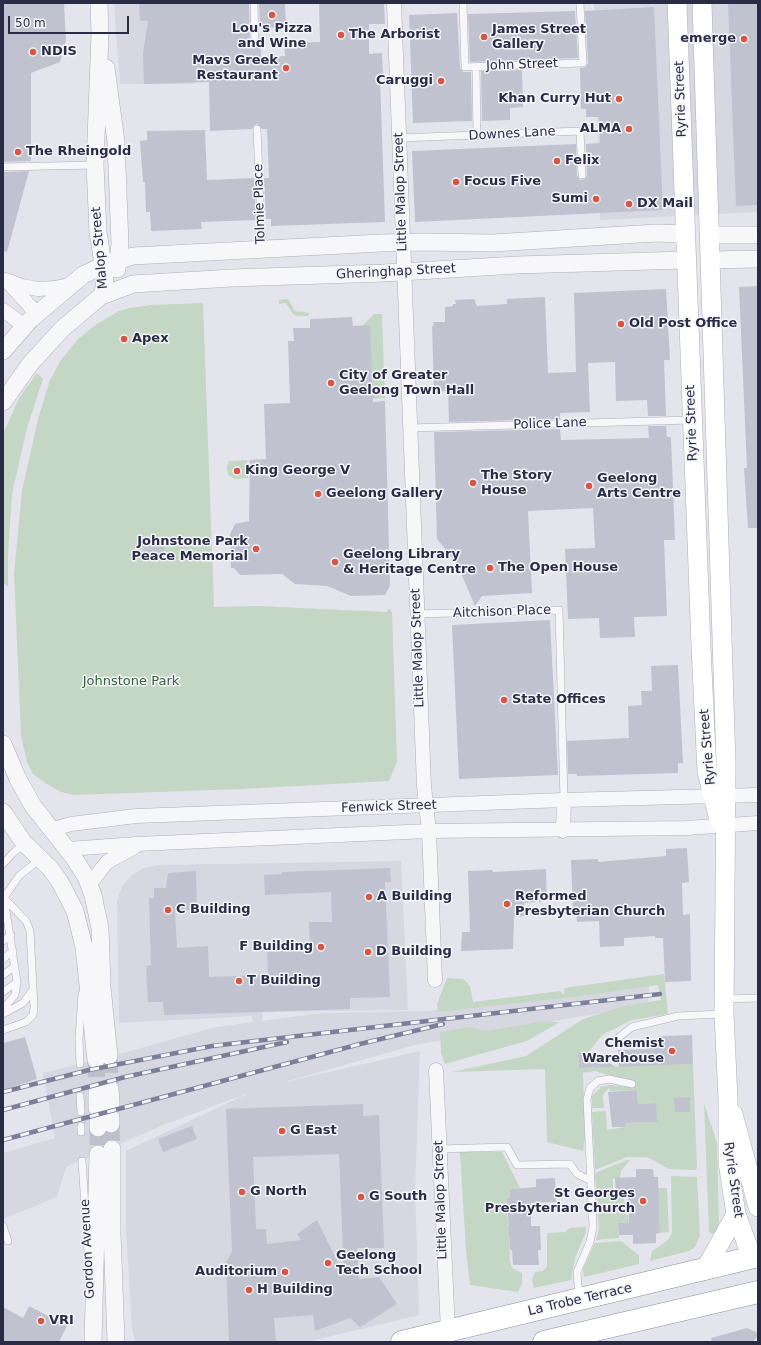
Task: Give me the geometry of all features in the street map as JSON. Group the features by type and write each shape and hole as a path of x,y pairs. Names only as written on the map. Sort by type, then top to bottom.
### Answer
{"highway":[{"name":"La Trobe Terrace","path":"402,1342 705,1270 756,1262"},
{"path":"544,1342 758,1292"}],"main road":[{"name":"Ryrie Street","path":"677,3 686,234 691,420 707,772 720,796"},
{"name":"Ryrie Street","path":"702,3 710,260 720,796 724,831 724,1007 728,1099 728,1162 736,1214 756,1262"},
{"name":"Gheringhap Street","path":"686,234 709,235"},
{"name":"Gheringhap Street","path":"686,260 710,260"},
{"name":"Ryrie Street","path":"728,1099 758,1207"},
{"path":"705,1270 736,1214"}],"street":[{"name":"Malop Street","path":"99,3 100,34 95,165 98,232 112,262 113,279 103,295"},
{"name":"Little Malop Street","path":"394,3 405,272 409,428 435,980"},
{"name":"Malop Street","path":"100,34 110,92 116,142 120,244 112,262"},
{"name":"Gheringhap Street","path":"37,314 83,274 112,262 146,255 403,243 493,243 664,233 686,234"},
{"name":"Gheringhap Street","path":"709,235 758,235"},
{"name":"Tolmie Place","path":"262,250 263,278"},
{"name":"Gheringhap Street","path":"710,260 758,259"},
{"name":"Gheringhap Street","path":"5,279 37,314 52,338 103,295 128,286 147,282 405,272 517,265 686,260"},
{"name":"Gheringhap Street","path":"5,279 22,286 38,289 69,285"},
{"path":"3,310 25,326 52,338 30,364 3,402"},
{"path":"3,351 37,314"},
{"path":"3,744 26,795 51,830 68,849 90,884 96,903 100,928 102,987 110,1056"},
{"name":"Fenwick Street","path":"24,844 51,830 71,824 136,816 564,800 758,795"},
{"name":"Aitchison Place","path":"563,831 564,800"},
{"path":"3,812 24,844 40,859 60,882 72,903 81,929 96,1060 102,987"},
{"name":"Fenwick Street","path":"40,859 68,849 147,843 429,831 724,831 758,823"},
{"name":"Fenwick Street","path":"90,884 102,867 112,859 132,848 147,843"},
{"name":"Little Malop Street","path":"436,1070 448,1331"},
{"name":"Gordon Avenue","path":"93,1339 99,1174 105,1151 117,1338"},
{"name":"Gordon Avenue","path":"99,1174 113,1269"}],"lane":[{"path":"254,3 255,43"},
{"name":"John Street","path":"463,3 465,67 582,63 580,3"},
{"path":"476,66 477,136"},
{"name":"Tolmie Place","path":"258,129 262,250"},
{"name":"Downes Lane","path":"399,138 580,131 582,175"},
{"path":"3,167 95,165"},
{"name":"Police Lane","path":"409,428 691,420"},
{"name":"Aitchison Place","path":"417,614 559,610 564,800"},
{"path":"3,864 13,852 24,844"},
{"path":"3,1009 15,994 17,982 13,951 6,923 4,898 19,876 40,859"},
{"path":"3,1030 23,1024 32,1017 34,1011 32,936 29,926 4,898"},
{"path":"3,941 10,935"},
{"path":"3,959 13,951"},
{"path":"80,1064 79,1039 85,956"},
{"path":"3,975 15,966"},
{"path":"3,992 17,982"},
{"path":"3,1014 23,1003 34,988"},
{"path":"618,1038 632,1027 758,998"},
{"path":"579,1300 577,1272 590,1242 593,1227 587,1099 590,1088 598,1081 609,1079 632,1084"},
{"path":"80,1096 81,1112"},
{"path":"439,1149 507,1147 517,1165 570,1164 577,1174 590,1180"},
{"name":"Gordon Avenue","path":"82,1161 93,1339"},
{"path":"3,1226 8,1241"}],"shaded area":[{"path":"114,3 190,3 193,84 120,84"},
{"path":"594,3 758,3 758,212 600,220"},
{"path":"401,861 408,1010 262,1012 262,1021 322,1013 427,1011 649,986 648,1005 415,1045 281,1083 420,1051 415,1188 419,1315 307,1342 135,1342 132,1328 126,1229 126,1151 251,1092 166,1124 66,1167 57,1197 3,1219 3,1153 55,1138 43,1073 112,1056 216,1027 253,1022 252,1016 119,1023 117,901 122,886 131,876 144,868 158,865"}],"green space":[{"path":"288,299 295,311 309,313 309,316 297,316 293,314 286,303 279,304 279,300"},
{"name":"Johnstone Park","path":"203,303 214,607 259,606 387,612 389,609 392,612 397,762 389,781 242,789 74,795 61,792 45,783 33,774 27,762 21,735 14,574 22,490 38,419 50,380 61,360 78,339 97,324 119,311 152,305"},
{"path":"374,314 382,314 385,398 373,399 372,378 363,325"},
{"path":"37,373 43,379 27,428 12,494 8,554 8,587 3,582 3,434 19,398"},
{"path":"247,460 248,478 235,479 228,475 227,467 229,461"},
{"path":"664,974 668,1014 632,1020 602,1035 588,1053 578,1053 579,1068 693,1064 696,1170 669,1169 647,1157 627,1157 595,1170 592,1112 606,1111 607,1130 625,1127 625,1123 656,1122 652,1103 638,1104 637,1090 610,1091 609,1088 603,1095 604,1108 592,1108 592,1096 601,1087 610,1085 631,1087 631,1082 595,1071 583,1073 585,1139 583,1151 547,1142 545,1069 452,1072 526,1056 583,1019 624,1006 661,1000 658,985 574,997 438,1012 437,1004 447,978 463,979 470,986 473,1002 560,991 564,995 564,988"},
{"path":"540,1022 560,1022 527,1041 445,1064 441,1053 440,1032 470,1027 485,1031"},
{"path":"704,1103 717,1143 719,1222 716,1236 709,1232"},
{"path":"460,1152 502,1152 520,1188 510,1189 510,1198 507,1199 508,1226 513,1226 509,1238 510,1260 512,1268 522,1273 522,1284 518,1292 470,1285 466,1251"},
{"path":"630,1160 621,1171 620,1178 613,1179 613,1199 624,1199 626,1215 628,1215 629,1223 618,1223 619,1238 596,1240 599,1229 595,1173"},
{"path":"671,1176 697,1177 700,1236 695,1247 689,1251 650,1261 652,1251 667,1241 672,1233"},
{"path":"658,1188 667,1188 669,1232 660,1233"},
{"path":"586,1227 586,1232 575,1258 571,1280 534,1288 532,1279 535,1272 542,1271 547,1267 547,1233 565,1232 570,1228"},
{"path":"621,1241 639,1255 639,1264 584,1277 583,1269 595,1243"}],"building":[{"name":"NDIS","path":"3,3 64,3 66,41 60,62 31,73 31,161 3,162"},
{"path":"139,3 249,3 250,44 255,48 259,46 260,33 261,57 285,56 284,43 320,42 319,3 384,3 385,24 369,24 369,54 382,53 383,76 380,76 385,222 271,226 271,219 266,219 264,178 269,178 267,129 262,129 257,124 254,125 252,129 210,131 209,82 144,84 143,53 148,21 140,21"},
{"name":"Lou's Pizza and Wine","path":"259,3 285,3 286,27 260,28"},
{"path":"728,3 758,3 758,205 736,206"},
{"path":"654,7 663,210 415,222 412,151 576,144 577,176 580,180 585,179 587,175 586,144 600,143 599,117 586,117 586,109 581,109 580,68 586,67 588,63 585,11"},
{"path":"575,11 578,58 470,62 468,14"},
{"path":"457,13 460,68 463,72 471,72 472,121 413,123 409,15"},
{"path":"522,70 523,107 510,108 510,120 482,121 481,71"},
{"path":"205,130 207,180 254,178 256,220 201,222 202,229 151,231 150,212 146,212 145,182 143,182 140,141 147,140 147,131"},
{"path":"29,171 7,252 3,251 3,172"},
{"path":"758,286 758,528 748,528 744,468 747,468 739,287"},
{"path":"666,289 670,360 664,360 666,416 648,416 647,400 616,401 615,362 588,363 590,412 560,413 560,419 449,422 448,391 434,392 432,326 434,326 433,322 445,322 445,307 456,304 455,300 474,299 477,306 507,304 507,299 545,297 548,373 576,372 574,293"},
{"path":"352,317 353,326 370,325 373,402 385,401 390,586 385,595 351,596 327,586 295,584 282,574 240,575 234,568 231,568 230,534 235,524 249,521 250,460 266,459 264,404 290,403 288,341 294,341 293,328 310,328 310,319"},
{"path":"648,426 666,426 667,437 671,437 675,540 664,540 667,616 634,617 635,637 600,638 599,618 568,619 565,549 595,548 593,508 528,511 532,593 482,596 475,606 457,564 437,539 434,432 560,429 561,440 649,438"},
{"path":"164,538 164,558 144,559 143,539"},
{"name":"State Offices","path":"550,620 558,775 459,779 452,625"},
{"path":"678,665 683,763 678,763 678,773 577,776 577,774 568,774 567,741 629,738 628,706 642,705 641,691 652,691 651,666"},
{"path":"687,848 689,882 682,883 683,915 690,914 691,981 665,982 663,938 655,938 655,936 624,938 624,946 600,947 599,921 577,922 576,912 573,913 571,860 598,859 598,862 666,856 666,849"},
{"path":"390,868 391,882 385,882 390,997 350,998 350,1009 164,1015 163,1002 148,1002 146,966 151,965 149,898 154,898 154,888 166,888 168,873 196,871 197,910 175,911 177,948 208,946 209,977 268,975 267,950 310,947 309,922 332,922 331,892 265,895 264,875 282,874 282,872"},
{"path":"546,869 547,901 524,903 525,916 514,917 513,949 461,951 462,932 470,932 468,871 492,870 493,872"},
{"name":"Chemist Warehouse","path":"692,1035 693,1064 619,1067 618,1050 647,1049 647,1039 658,1039 658,1036"},
{"path":"25,1037 37,1079 3,1090 3,1043"},
{"path":"578,1053 595,1053 615,1067 579,1068"},
{"path":"637,1090 638,1104 656,1103 657,1122 625,1123 625,1127 612,1127 608,1092"},
{"path":"690,1097 690,1112 675,1112 674,1098"},
{"path":"363,1104 363,1116 379,1115 384,1248 357,1248 359,1279 379,1277 397,1304 360,1327 350,1318 315,1331 313,1315 274,1318 276,1342 229,1342 226,1263 232,1251 226,1109","holes":["339,1154 344,1275 317,1220 297,1234 301,1240 267,1244 266,1229 256,1229 253,1157"]},
{"path":"192,1126 197,1139 163,1152 158,1139"},
{"name":"St Georges Presbyterian Church","path":"636,1169 653,1169 654,1177 658,1177 660,1233 656,1234 656,1243 633,1244 633,1235 619,1235 618,1223 629,1223 628,1198 616,1199 615,1178 636,1177"},
{"path":"555,1178 556,1202 531,1203 531,1226 540,1226 541,1250 538,1250 539,1265 513,1265 512,1250 510,1250 507,1198 510,1198 510,1189 536,1187 536,1179"},
{"name":"VRI","path":"29,1306 67,1326 59,1342 3,1342 3,1307 23,1318"},
{"path":"747,1328 758,1333 758,1336 753,1342 712,1342 711,1338"}],"tunnel":[{"path":"109,1056 110,1088"},
{"path":"96,1060 97,1092"},
{"path":"111,1124 112,1149"},
{"path":"98,1128 98,1154"}],"railway":[{"path":"3,1092 89,1070 212,1046 660,994"},
{"path":"3,1140 360,1044 443,1024"},
{"path":"3,1110 125,1077 287,1042"}],"place":[{"name":"Lou's Pizza and Wine","path":"272,15"},
{"name":"The Arborist","path":"341,35"},
{"name":"James Street Gallery","path":"484,37"},
{"name":"emerge","path":"744,39"},
{"name":"NDIS","path":"33,52"},
{"name":"Mavs Greek Restaurant","path":"286,68"},
{"name":"Caruggi","path":"441,81"},
{"name":"Khan Curry Hut","path":"619,99"},
{"name":"ALMA","path":"629,129"},
{"name":"The Rheingold","path":"18,152"},
{"name":"Felix","path":"557,161"},
{"name":"Focus Five","path":"456,182"},
{"name":"Sumi","path":"596,199"},
{"name":"DX Mail","path":"629,204"},
{"name":"Old Post Office","path":"621,324"},
{"name":"Apex","path":"124,339"},
{"name":"City of Greater Geelong Town Hall","path":"331,383"},
{"name":"King George V","path":"237,471"},
{"name":"The Story House","path":"473,483"},
{"name":"Geelong Arts Centre","path":"589,486"},
{"name":"Geelong Gallery","path":"318,494"},
{"name":"Johnstone Park Peace Memorial","path":"256,549"},
{"name":"Geelong Library & Heritage Centre","path":"335,562"},
{"name":"The Open House","path":"490,568"},
{"name":"State Offices","path":"504,700"},
{"name":"A Building","path":"369,897"},
{"name":"Reformed Presbyterian Church","path":"507,904"},
{"name":"C Building","path":"168,910"},
{"name":"F Building","path":"321,947"},
{"name":"D Building","path":"368,952"},
{"name":"T Building","path":"239,981"},
{"name":"Chemist Warehouse","path":"672,1051"},
{"name":"G East","path":"282,1131"},
{"name":"G North","path":"242,1192"},
{"name":"G South","path":"361,1197"},
{"name":"St Georges Presbyterian Church","path":"643,1201"},
{"name":"Geelong Tech School","path":"328,1263"},
{"name":"Auditorium","path":"285,1272"},
{"name":"H Building","path":"249,1290"},
{"name":"VRI","path":"41,1321"}]}
